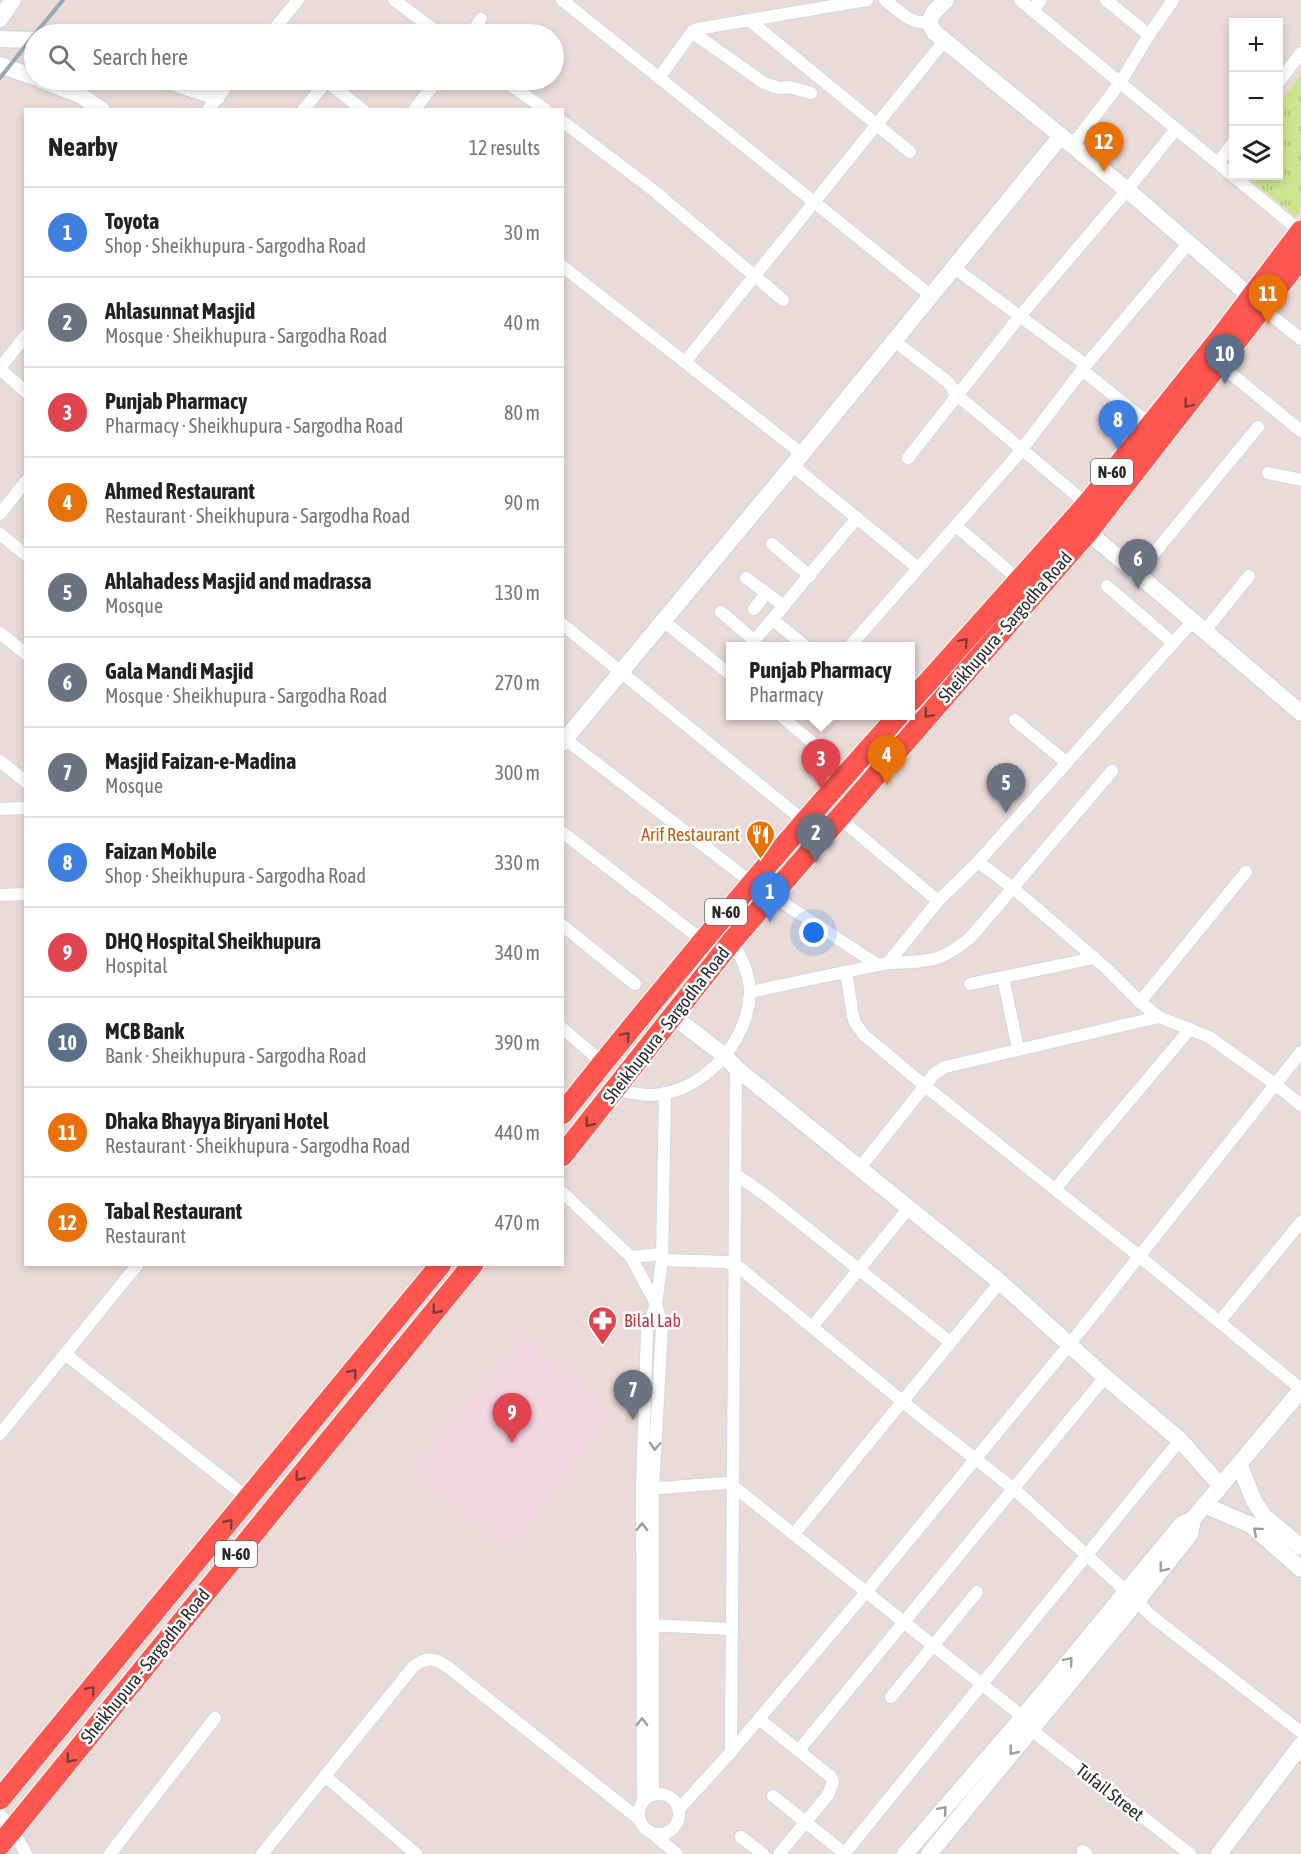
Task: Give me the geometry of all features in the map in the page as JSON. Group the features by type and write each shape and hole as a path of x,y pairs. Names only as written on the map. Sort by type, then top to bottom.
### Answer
{"highway":[{"name":"Sheikhupura - Sargodha Road","path":"564,1154 732,941 1088,532 1219,364 1301,232"},
{"name":"Sheikhupura - Sargodha Road","path":"915,697 1087,504 1151,424 1257,303 1301,258"},
{"name":"Sheikhupura - Sargodha Road","path":"564,1112 658,998 702,940 894,720"},
{"name":"Sheikhupura - Sargodha Road","path":"0,1799 439,1266"},
{"name":"Sheikhupura - Sargodha Road","path":"4,1829 471,1266"},
{"path":"306,1429 325,1445"}],"street":[{"path":"0,20 14,0"},
{"path":"278,24 298,0"},
{"path":"394,0 426,24"},
{"path":"562,0 930,295"},
{"path":"659,78 692,32 698,29 867,0"},
{"path":"885,0 913,21 929,22"},
{"path":"929,22 934,12 946,0"},
{"path":"1020,0 1301,232"},
{"path":"1032,10 1041,0"},
{"path":"1106,0 1149,35"},
{"path":"752,882 564,741 797,460 953,267 1120,83 1173,0"},
{"path":"478,24 481,19"},
{"path":"749,20 910,152"},
{"path":"929,22 934,32 1127,190 1301,339"},
{"path":"692,32 764,84 811,93"},
{"path":"0,39 24,40"},
{"path":"685,362 945,40"},
{"path":"1283,76 1301,53"},
{"path":"0,65 24,73"},
{"path":"67,90 80,95 99,108"},
{"path":"185,90 213,103 224,90"},
{"path":"305,108 318,90"},
{"path":"338,90 361,108"},
{"path":"416,108 429,90"},
{"path":"517,90 543,108"},
{"path":"564,123 653,190 783,300"},
{"path":"908,458 1020,316 1176,129"},
{"path":"1218,163 1229,148"},
{"path":"853,642 1022,449 1084,368 1188,244"},
{"path":"953,267 1020,316 1151,424"},
{"path":"564,268 685,362 797,460 857,518 918,568"},
{"path":"24,338 0,368 24,390"},
{"path":"893,340 948,382 957,395 1087,504"},
{"path":"1219,364 1301,431"},
{"path":"1137,574 1258,427"},
{"path":"1268,472 1301,480"},
{"path":"0,514 24,484"},
{"path":"755,642 857,518"},
{"path":"956,526 1019,580"},
{"path":"1088,532 1301,713"},
{"path":"0,534 24,553"},
{"path":"772,544 810,576"},
{"path":"883,964 938,901 978,862 1173,643 1198,627 1249,576"},
{"path":"746,578 784,606"},
{"path":"1107,585 1173,643"},
{"path":"754,609 766,593"},
{"path":"721,612 751,642"},
{"path":"773,620 800,642"},
{"path":"662,621 726,669"},
{"path":"564,626 804,821"},
{"path":"0,633 24,652"},
{"path":"788,720 847,772"},
{"path":"1016,720 1067,763"},
{"path":"0,761 24,780"},
{"path":"750,992 883,964 928,961 945,956 971,937 1112,771"},
{"path":"0,809 24,808"},
{"path":"838,817 938,901"},
{"path":"564,834 702,940"},
{"path":"978,862 1013,888 1159,1017 1209,1037 1301,1105"},
{"path":"1140,1002 1246,873"},
{"path":"0,895 24,894"},
{"path":"771,895 883,964"},
{"path":"564,927 635,984"},
{"path":"731,1752 735,1174 731,1062 750,992 742,958 732,941"},
{"path":"970,984 1094,958"},
{"path":"846,972 853,1016 859,1029 925,1086 1139,1256 1301,1389 1193,1519 1180,1525 1132,1596 1027,1723 929,1854"},
{"path":"1003,977 1018,1049"},
{"path":"674,1017 1000,1282 1069,1345 1180,1440 1220,1485"},
{"path":"859,1169 935,1073 945,1067 1159,1017"},
{"path":"1055,1189 1190,1029"},
{"path":"564,1030 603,1063"},
{"path":"653,1834 659,1835 671,1831 678,1821 679,1809 731,1752 867,1591 1069,1345 1301,1052"},
{"path":"616,1090 640,1094 665,1093 696,1082 731,1062"},
{"path":"639,1819 639,1813 648,1798 647,1330 656,1304 662,1257 665,1093"},
{"path":"735,1174 764,1194 950,1342"},
{"path":"564,1194 631,1257 656,1304"},
{"path":"812,1327 908,1209"},
{"path":"1220,1322 1301,1222"},
{"path":"631,1257 662,1257 726,1262 735,1265 1014,1490 1132,1596 1150,1615 1301,1732"},
{"path":"0,1434 136,1266"},
{"path":"794,1534 1000,1282"},
{"path":"65,1354 249,1499"},
{"path":"799,1750 1106,1377"},
{"path":"773,1796 844,1854 1180,1440"},
{"path":"1239,1464 1254,1501 1265,1517 1301,1547"},
{"path":"647,1489 725,1483 733,1486"},
{"name":"Tufail Street","path":"733,1486 982,1683 1027,1723 1190,1854"},
{"path":"1204,1505 1251,1525 1301,1569"},
{"path":"891,1697 977,1592"},
{"path":"647,1625 732,1629"},
{"path":"262,1854 413,1667 423,1660 433,1659 448,1667 639,1819 647,1830 677,1854"},
{"path":"110,1854 215,1718"},
{"path":"759,1719 831,1777 833,1782 828,1795 779,1854"},
{"path":"905,1854 1027,1723"},
{"path":"1219,1854 1301,1745"},
{"path":"325,1776 416,1854"},
{"path":"648,1798 658,1794 669,1796 679,1809"},
{"path":"4,1829 26,1854"},
{"path":"741,1837 763,1854"},
{"path":"0,1852 6,1854"}],"shaded area":[{"path":"525,1337 611,1414 507,1548 412,1472"}],"green space":[{"path":"1301,74 1301,208 1296,217 1251,180 1283,180 1283,99"}],"railway":[{"path":"43,24 63,0"},
{"path":"0,78 24,48"}],"place":[{"name":"Tabal Restaurant","path":"1104,172"},
{"name":"Dhaka Bhayya Biryani Hotel","path":"1268,324"},
{"name":"MCB Bank","path":"1225,384"},
{"name":"Faizan Mobile","path":"1118,450"},
{"name":"Gala Mandi Masjid","path":"1138,589"},
{"name":"Ahmed Restaurant","path":"887,785"},
{"name":"Punjab Pharmacy","path":"821,789"},
{"name":"Ahlahadess Masjid and madrassa","path":"1006,813"},
{"name":"Arif Restaurant","path":"761,860"},
{"name":"Ahlasunnat Masjid","path":"816,863"},
{"name":"Toyota","path":"770,922"},
{"name":"Bilal Lab","path":"603,1346"},
{"name":"Masjid Faizan-e-Madina","path":"633,1420"},
{"name":"DHQ Hospital Sheikhupura","path":"512,1443"}]}
